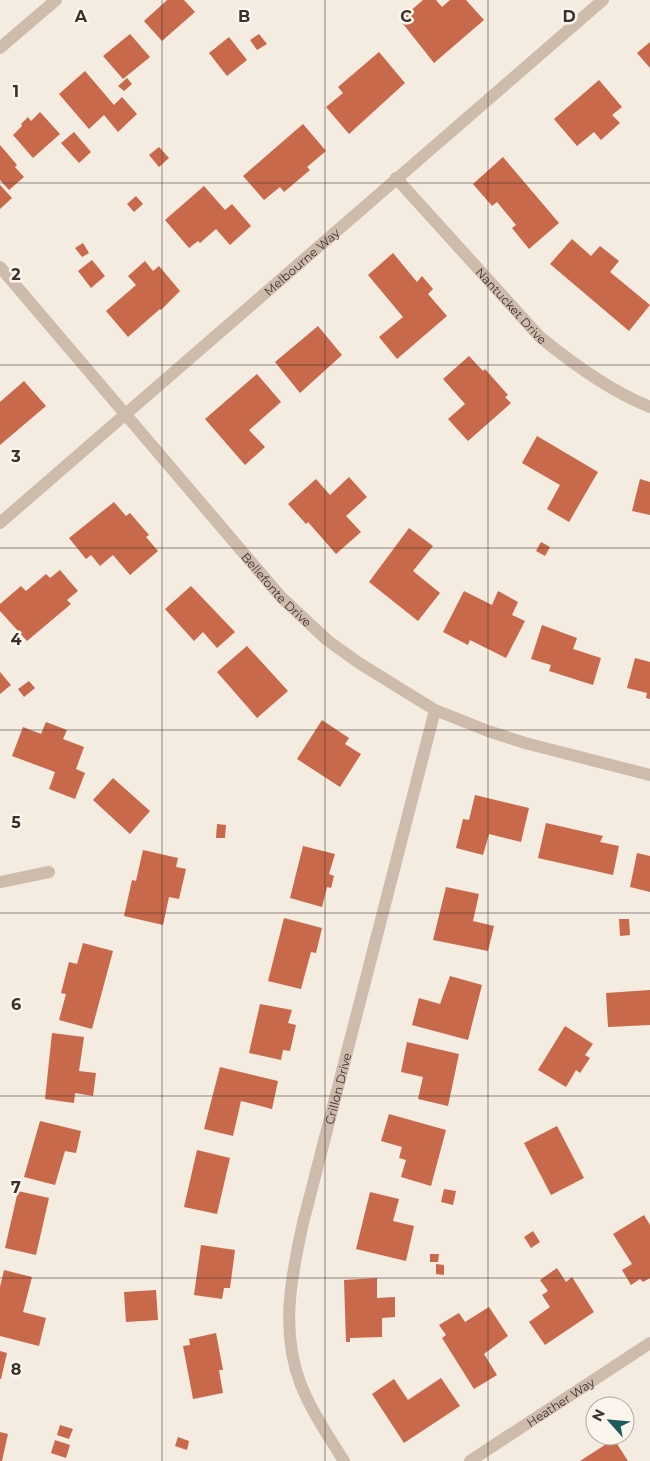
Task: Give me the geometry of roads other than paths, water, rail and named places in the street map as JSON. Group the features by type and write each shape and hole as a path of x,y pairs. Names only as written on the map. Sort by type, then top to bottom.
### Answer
{"street":[{"path":"0,48 56,0"},
{"name":"Melbourne Way","path":"0,523 603,0"},
{"name":"Nantucket Drive","path":"396,178 540,337 564,356 617,391 650,408"},
{"name":"Bellefonte Drive","path":"0,267 281,597 335,646 435,710 488,732 525,744 650,775"},
{"name":"Crillon Drive","path":"344,1461 310,1404 294,1367 288,1316 291,1286 306,1214 435,710"},
{"path":"0,882 49,872"},
{"name":"Heather Way","path":"470,1461 650,1343"}]}
